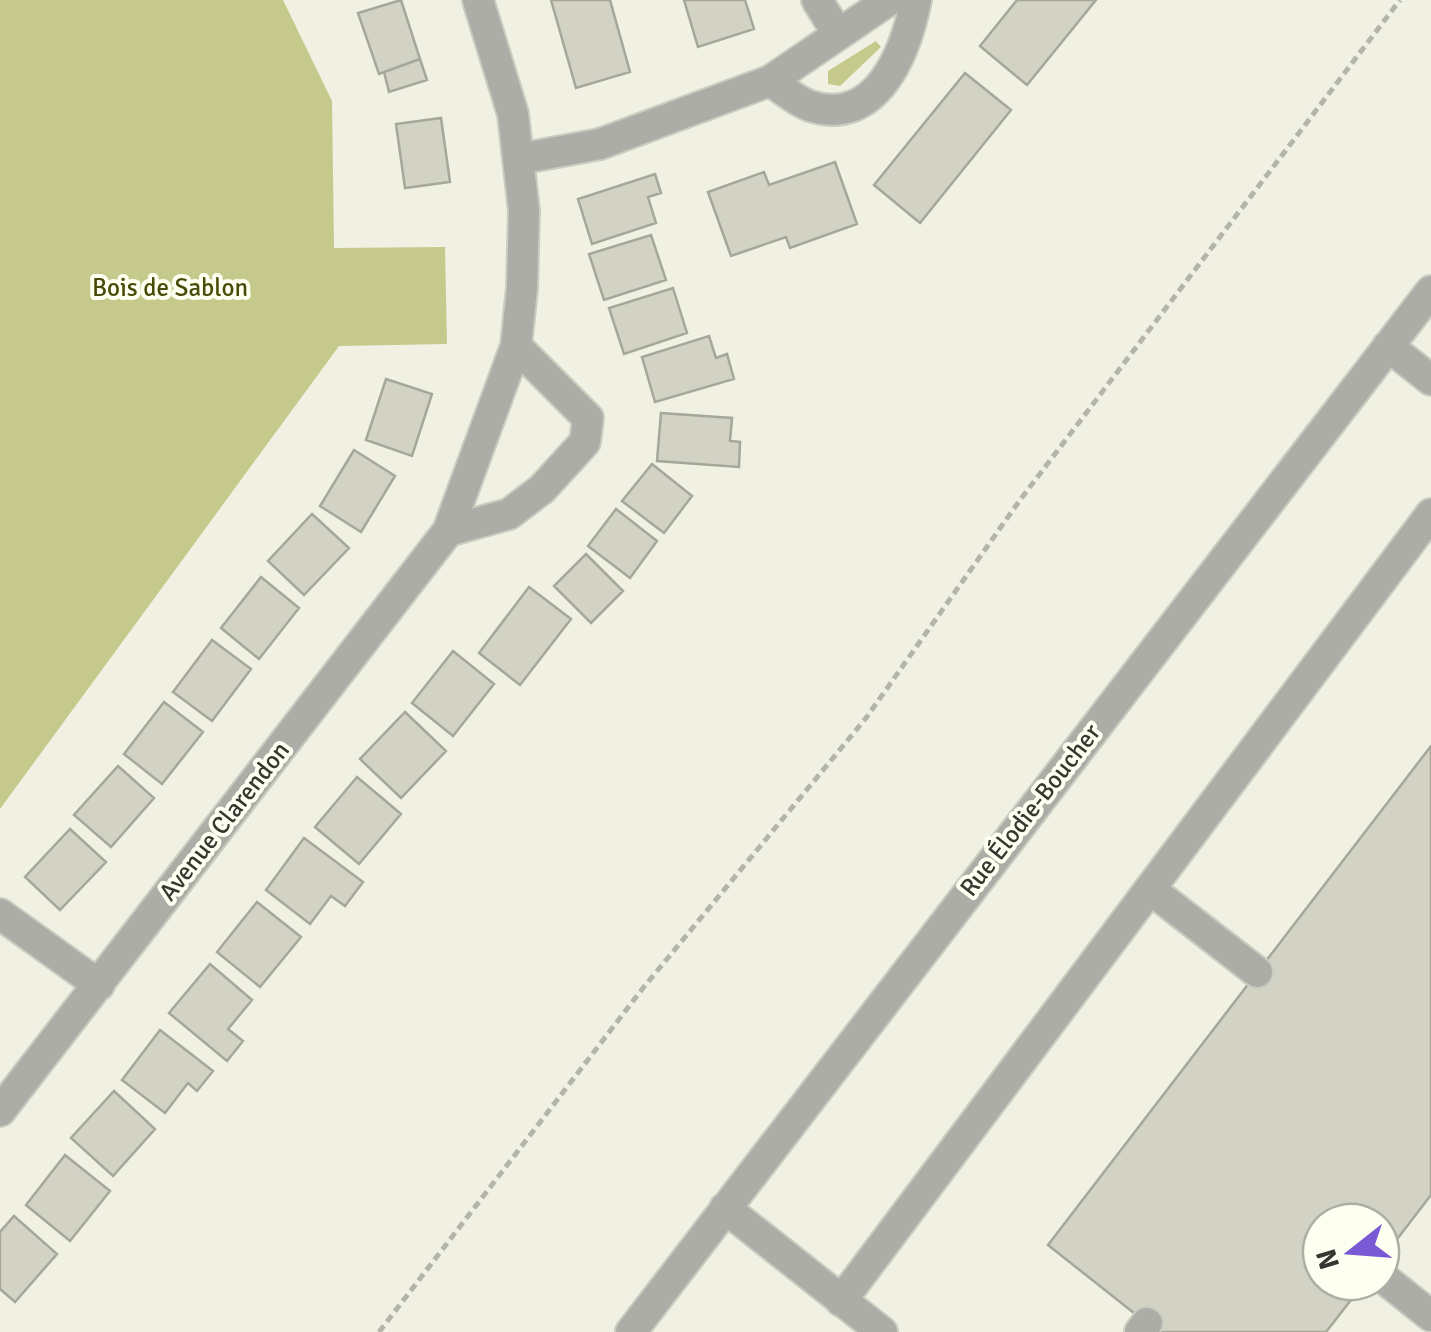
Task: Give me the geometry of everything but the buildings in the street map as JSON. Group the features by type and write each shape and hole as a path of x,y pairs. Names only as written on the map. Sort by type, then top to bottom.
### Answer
{"street":[{"name":"Avenue Clarendon","path":"0,1111 448,531 516,346 524,211 513,114 478,0"},
{"path":"817,0 838,34"},
{"path":"519,159 600,144 770,81 890,0"},
{"path":"770,81 808,106 839,111 860,105 896,67 909,36 916,0"},
{"name":"Rue Élodie-Boucher","path":"630,1332 1431,291"},
{"path":"448,531 509,514 542,489 586,442 588,418 516,346"},
{"path":"1388,346 1431,380"},
{"path":"842,1301 1431,514"},
{"path":"1150,888 1257,972"},
{"path":"0,914 99,985"},
{"path":"725,1208 882,1332"},
{"path":"1401,1292 1431,1316"}],"path":[{"path":"380,1332 680,941 866,718 1031,484 1400,0"}],"green space":[{"name":"Bois de Sablon","path":"0,0 283,0 332,101 334,248 445,247 447,344 339,346 0,809"},
{"path":"876,41 881,47 840,86 828,84 828,71"}]}
